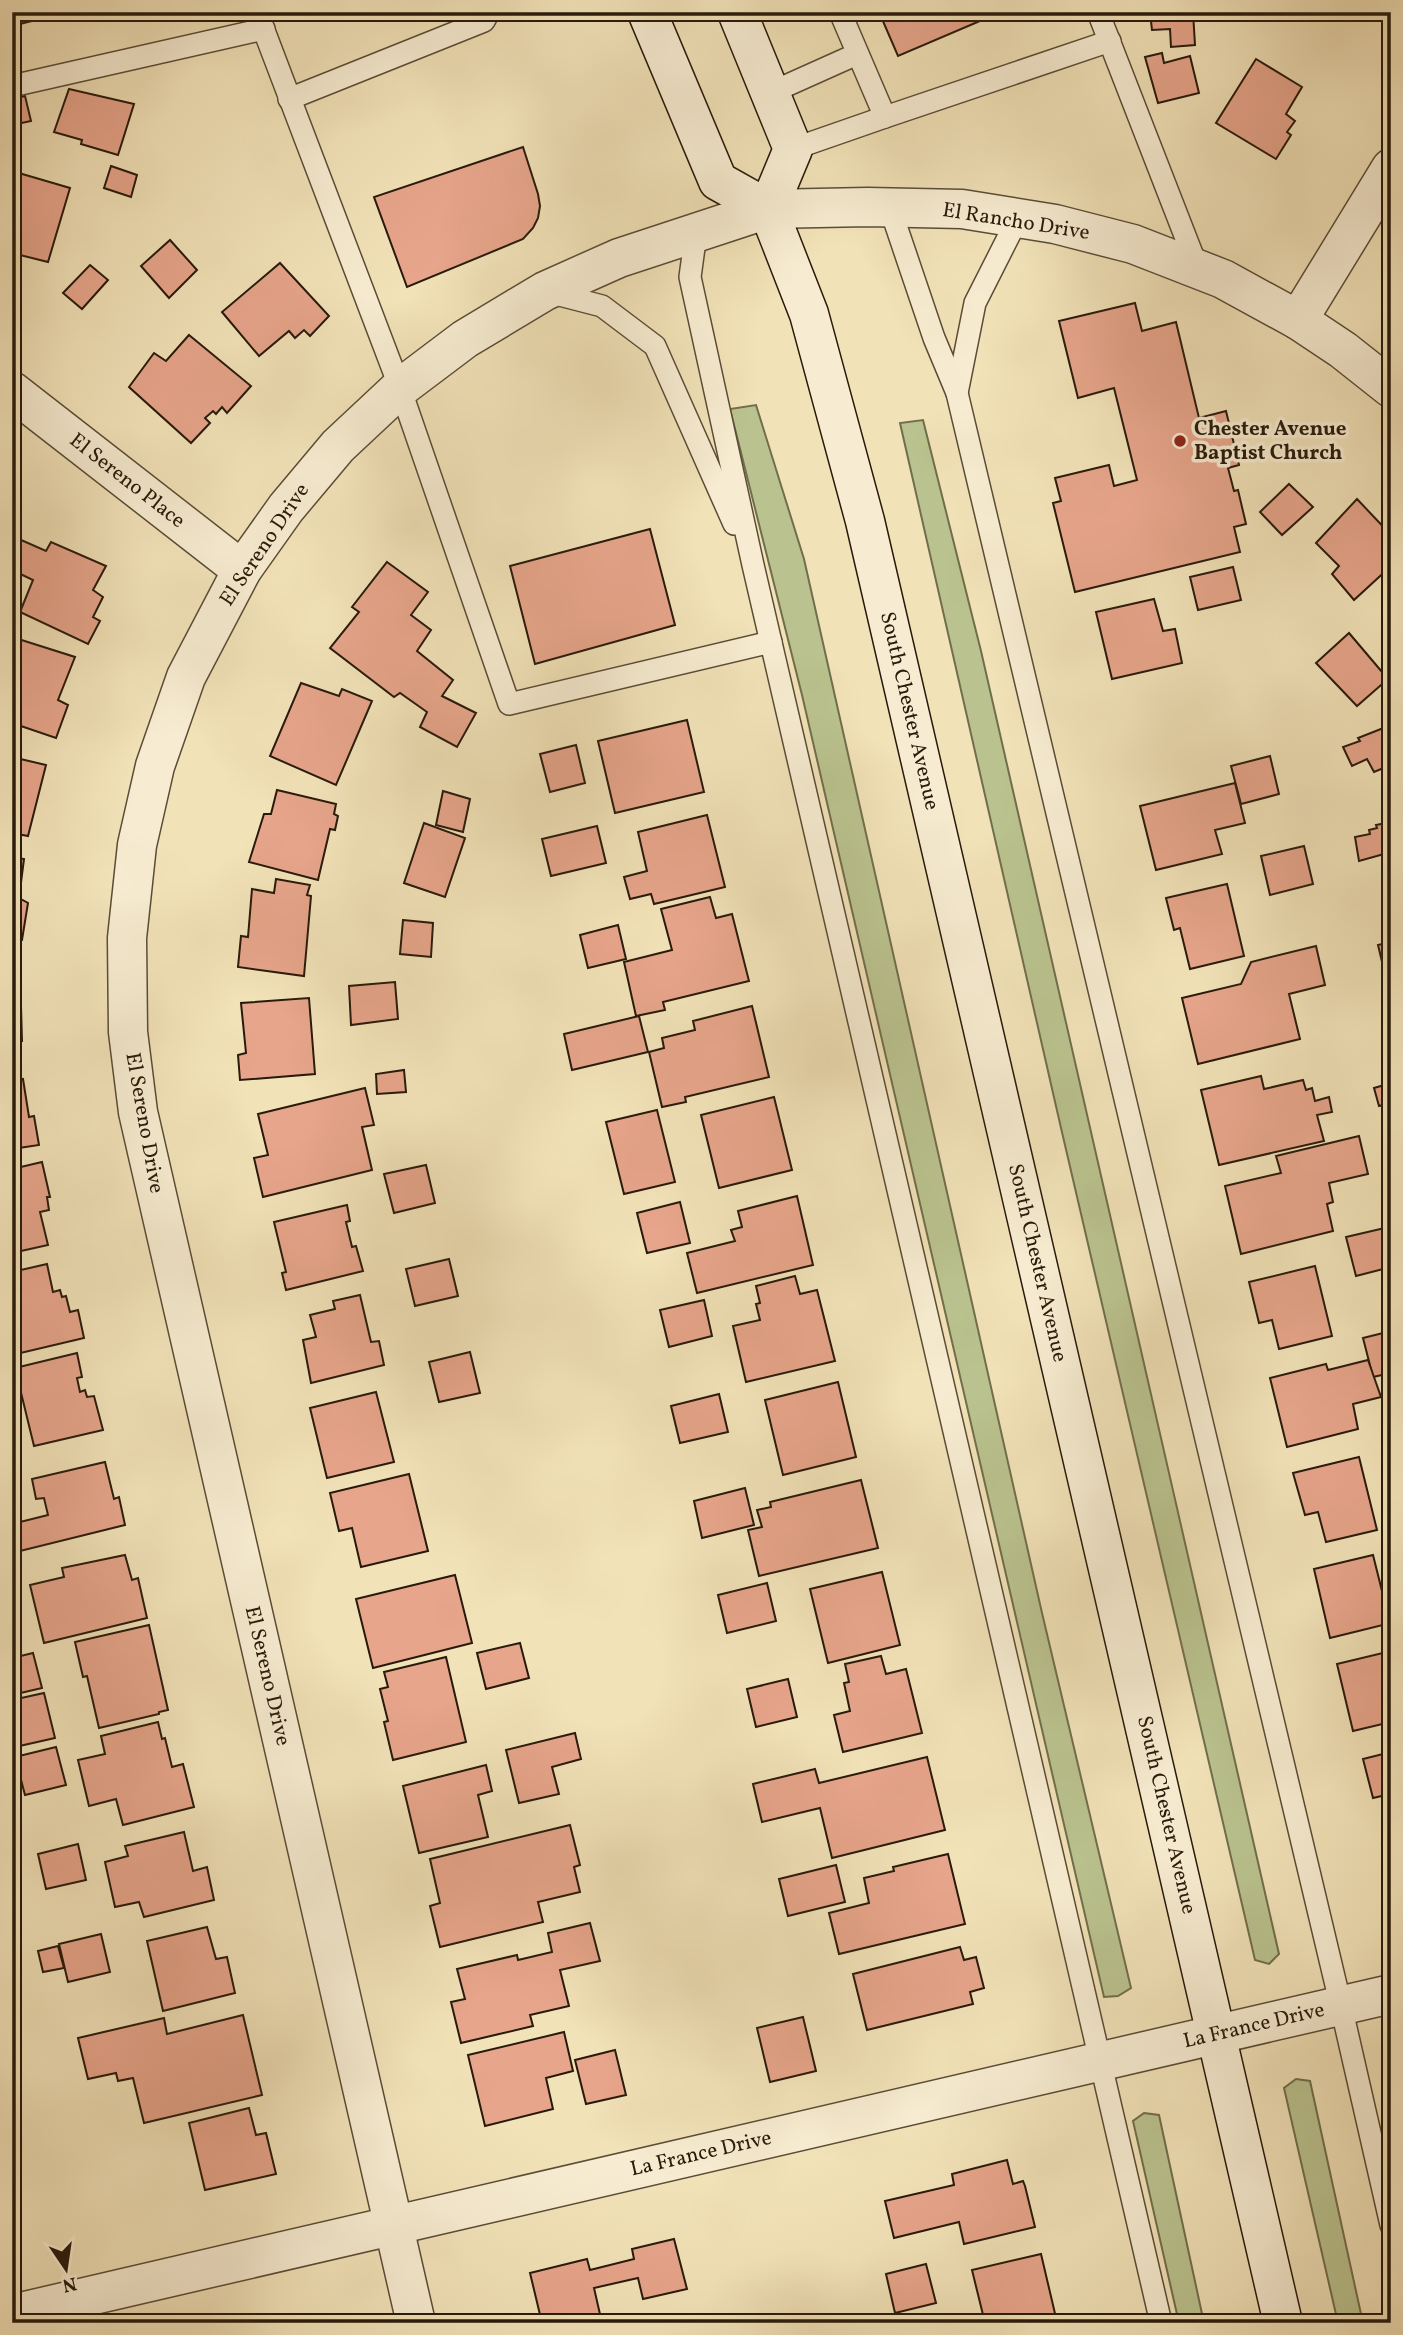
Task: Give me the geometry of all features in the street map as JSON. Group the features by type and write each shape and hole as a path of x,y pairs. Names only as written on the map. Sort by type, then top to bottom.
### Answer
{"street":[{"path":"648,12 718,181 768,209 793,149 739,13"},
{"path":"1298,320 1391,168"},
{"name":"El Rancho Drive","path":"768,209 962,209 1055,223 1133,244 1223,279 1298,320 1343,350 1391,388"},
{"name":"El Sereno Drive","path":"416,2323 138,1112 128,1032 127,938 137,845 155,766 186,677 242,570 286,508 338,446 400,388 465,339 545,291 619,258 768,209"},
{"name":"South Chester Avenue","path":"768,209 809,314 865,522 1283,2323"},
{"name":"El Sereno Place","path":"12,391 242,570"},
{"name":"La France Drive","path":"12,2314 1391,1994"}],"lane":[{"path":"289,99 484,21 489,12"},
{"path":"840,12 885,117"},
{"path":"1098,12 1198,270"},
{"path":"12,86 260,21 400,388 509,704 771,642"},
{"path":"793,149 1110,41"},
{"path":"770,93 857,54"},
{"path":"890,208 934,338 957,393 1391,2225"},
{"path":"957,393 975,303 1018,218"},
{"path":"696,233 690,277 753,565 1161,2323"},
{"path":"545,291 602,306 655,346 753,565"}],"green space":[{"path":"756,405 804,559 1042,1613 1131,1988 1118,1996 1104,1997 802,695 730,409"},
{"path":"923,420 981,651 1279,1954 1269,1964 1255,1960 900,423"},
{"path":"1296,2079 1310,2081 1363,2323 1338,2323 1284,2088"},
{"path":"1144,2113 1159,2115 1204,2323 1179,2323 1133,2121"}],"building":[{"path":"12,12 51,12 52,16 12,26"},
{"path":"879,12 1001,12 898,56"},
{"path":"1150,12 1193,12 1195,45 1171,47 1170,29 1152,30"},
{"path":"1162,53 1164,63 1190,56 1199,93 1158,103 1145,57"},
{"path":"1256,59 1302,87 1286,114 1295,121 1287,132 1291,135 1276,159 1216,123"},
{"path":"69,89 134,104 118,155 81,144 82,140 54,132"},
{"path":"25,96 31,121 12,125 12,99"},
{"path":"523,147 540,206 533,228 523,239 407,287 374,197"},
{"path":"111,166 137,175 131,197 104,188"},
{"path":"12,171 70,188 48,262 12,253"},
{"path":"170,240 197,270 169,298 141,266"},
{"path":"280,263 329,316 310,336 304,330 295,338 289,331 259,356 222,312"},
{"path":"90,265 108,280 82,309 63,293"},
{"name":"Chester Avenue Baptist Church","path":"1135,303 1142,331 1176,322 1199,418 1226,411 1239,465 1228,468 1234,491 1238,490 1246,524 1234,527 1240,552 1075,592 1053,503 1061,501 1055,478 1109,465 1114,486 1137,480 1114,388 1078,398 1059,321"},
{"path":"189,335 251,386 227,413 222,407 216,414 213,411 205,418 210,423 191,443 129,387 154,353 166,361"},
{"path":"1289,484 1313,507 1282,535 1260,512"},
{"path":"1357,499 1391,535 1391,566 1354,600 1332,574 1339,566 1316,543"},
{"path":"650,529 675,625 535,664 510,566"},
{"path":"12,536 46,551 51,542 106,566 93,590 103,597 93,617 100,621 88,644 20,612 33,580 12,570"},
{"path":"387,562 428,592 411,615 431,630 417,651 453,680 442,696 476,713 457,747 420,727 427,712 400,693 394,697 330,648 359,612 352,607"},
{"path":"1233,567 1241,600 1198,610 1190,577"},
{"path":"1154,599 1163,631 1175,629 1182,663 1112,679 1096,612"},
{"path":"1349,633 1388,679 1357,706 1316,663"},
{"path":"12,637 75,657 58,700 68,705 56,738 12,723"},
{"path":"301,683 339,696 342,689 372,701 336,785 270,756"},
{"path":"687,720 704,792 615,813 598,741"},
{"path":"1391,725 1391,765 1374,772 1367,759 1352,766 1343,747"},
{"path":"576,745 585,783 550,792 540,754"},
{"path":"1270,756 1279,794 1241,804 1231,766"},
{"path":"12,757 46,765 28,836 12,833"},
{"path":"1235,783 1245,823 1215,830 1222,854 1156,870 1140,806"},
{"path":"277,790 336,804 334,814 338,816 335,830 330,829 318,880 249,862 264,814 271,814"},
{"path":"443,791 470,799 463,832 436,825"},
{"path":"707,815 725,887 654,904 651,894 630,899 624,877 647,871 638,832"},
{"path":"1391,822 1391,844 1382,846 1384,854 1359,861 1355,837 1370,834 1369,830 1377,828 1376,825"},
{"path":"424,823 465,838 445,897 404,883"},
{"path":"597,826 606,863 551,876 542,839"},
{"path":"1304,846 1313,884 1270,895 1261,856"},
{"path":"12,857 24,859 19,898 28,903 22,940 12,939"},
{"path":"276,879 310,885 307,895 311,896 304,976 238,967 241,936 248,937 252,889 274,893"},
{"path":"1227,884 1244,956 1190,969 1180,928 1174,930 1166,898"},
{"path":"710,897 716,918 732,914 749,981 663,1002 665,1010 636,1016 624,962 672,950 661,909"},
{"path":"403,920 433,923 431,957 400,954"},
{"path":"618,925 626,959 588,968 580,935"},
{"path":"1391,942 1391,964 1383,966 1378,945"},
{"path":"1316,946 1325,985 1289,994 1300,1039 1198,1064 1182,998 1241,984 1251,962"},
{"path":"12,972 20,972 22,1041 12,1041"},
{"path":"395,982 398,1019 351,1025 349,986"},
{"path":"309,998 315,1074 240,1080 238,1055 246,1053 241,1003"},
{"path":"752,1006 769,1077 685,1097 686,1102 662,1107 649,1052 664,1048 662,1038 695,1030 693,1021"},
{"path":"639,1016 648,1052 572,1070 564,1034"},
{"path":"404,1070 406,1092 377,1094 376,1074"},
{"path":"1261,1076 1264,1089 1303,1080 1306,1090 1312,1088 1315,1101 1329,1097 1332,1112 1317,1115 1324,1141 1219,1165 1201,1090"},
{"path":"23,1079 29,1117 34,1116 39,1145 12,1149 12,1081"},
{"path":"1391,1083 1391,1103 1379,1106 1374,1088"},
{"path":"365,1088 374,1125 362,1127 372,1170 263,1197 254,1158 268,1155 258,1114"},
{"path":"774,1097 792,1170 719,1188 701,1115"},
{"path":"657,1110 675,1182 624,1194 606,1122"},
{"path":"1359,1136 1368,1174 1329,1183 1333,1202 1327,1204 1333,1231 1241,1254 1225,1186 1281,1173 1276,1156"},
{"path":"42,1162 50,1197 47,1197 49,1210 40,1212 48,1245 12,1253 12,1169"},
{"path":"426,1165 435,1203 394,1213 384,1174"},
{"path":"797,1196 813,1265 697,1293 687,1253 735,1241 731,1230 742,1227 738,1211"},
{"path":"680,1202 690,1243 647,1253 637,1213"},
{"path":"347,1205 350,1221 346,1222 352,1247 356,1246 363,1271 286,1290 282,1273 286,1272 274,1222"},
{"path":"1389,1227 1391,1267 1356,1276 1346,1237"},
{"path":"449,1259 458,1296 415,1306 406,1269"},
{"path":"47,1264 53,1292 60,1290 62,1297 66,1296 70,1312 78,1310 84,1338 12,1355 12,1272"},
{"path":"1315,1266 1332,1336 1279,1349 1272,1320 1259,1323 1249,1282"},
{"path":"795,1276 800,1294 817,1290 835,1361 746,1382 733,1326 760,1320 756,1304 760,1303 756,1286"},
{"path":"360,1295 371,1342 379,1341 384,1365 311,1383 303,1340 316,1337 310,1315 335,1309 333,1301"},
{"path":"704,1300 712,1336 669,1347 660,1310"},
{"path":"1391,1331 1391,1373 1373,1377 1363,1338"},
{"path":"470,1352 480,1393 439,1402 429,1362"},
{"path":"77,1353 82,1377 77,1378 80,1392 85,1390 87,1397 94,1396 103,1430 34,1446 15,1368"},
{"path":"1368,1360 1381,1397 1353,1404 1358,1429 1287,1447 1270,1378 1326,1364 1328,1370"},
{"path":"838,1382 856,1457 783,1475 765,1400"},
{"path":"376,1392 394,1462 327,1478 310,1408"},
{"path":"719,1394 728,1432 680,1443 671,1406"},
{"path":"1359,1457 1377,1530 1326,1542 1318,1512 1305,1515 1293,1473"},
{"path":"105,1462 114,1499 119,1497 125,1525 12,1553 12,1524 48,1515 44,1498 36,1499 32,1479"},
{"path":"409,1474 428,1551 361,1567 352,1528 339,1531 330,1493"},
{"path":"861,1480 878,1548 759,1576 748,1530 762,1527 757,1510 771,1507 770,1502"},
{"path":"745,1488 754,1525 702,1538 694,1501"},
{"path":"125,1555 132,1580 138,1578 147,1618 44,1643 30,1585 64,1577 62,1568"},
{"path":"1373,1555 1382,1591 1391,1589 1391,1623 1330,1638 1314,1569"},
{"path":"882,1572 900,1645 828,1663 810,1589"},
{"path":"455,1575 472,1643 373,1668 356,1599"},
{"path":"767,1583 776,1621 727,1633 718,1595"},
{"path":"149,1625 168,1710 99,1728 87,1676 83,1677 75,1642"},
{"path":"520,1643 529,1678 486,1689 477,1653"},
{"path":"1391,1651 1391,1722 1353,1731 1337,1664"},
{"path":"33,1653 42,1688 12,1695 12,1658"},
{"path":"881,1656 886,1674 906,1669 922,1733 843,1752 834,1715 850,1711 844,1683 849,1682 845,1664"},
{"path":"446,1657 466,1742 393,1760 384,1722 388,1721 380,1689 388,1687 384,1672"},
{"path":"788,1679 797,1717 756,1727 747,1689"},
{"path":"44,1693 55,1738 15,1747 12,1737 12,1700"},
{"path":"158,1722 172,1767 183,1764 194,1807 123,1825 116,1799 89,1806 78,1760 105,1754 101,1736"},
{"path":"575,1733 581,1759 552,1767 559,1794 519,1803 506,1750"},
{"path":"56,1747 66,1785 25,1795 15,1757"},
{"path":"1391,1752 1391,1814 1386,1795 1373,1798 1363,1759"},
{"path":"927,1757 945,1830 832,1858 820,1808 762,1822 753,1784 815,1769 819,1783"},
{"path":"486,1765 492,1791 478,1795 488,1837 419,1853 403,1786"},
{"path":"570,1825 580,1865 574,1867 580,1892 538,1902 543,1922 440,1947 430,1906 440,1903 430,1859"},
{"path":"184,1832 193,1871 207,1867 214,1900 144,1917 139,1902 115,1907 105,1862 128,1856 125,1846"},
{"path":"1391,1842 1391,1881 1382,1844"},
{"path":"78,1844 86,1880 46,1889 38,1854"},
{"path":"948,1854 965,1924 839,1954 829,1913 869,1903 864,1878 894,1871 893,1867"},
{"path":"836,1865 845,1902 788,1916 779,1879"},
{"path":"590,1923 600,1961 560,1970 569,2006 530,2015 533,2026 461,2043 451,2002 465,1999 457,1969 517,1955 518,1960 552,1952 548,1933"},
{"path":"207,1927 216,1959 227,1957 235,1993 163,2011 147,1941"},
{"path":"101,1934 110,1972 68,1982 59,1944"},
{"path":"58,1946 64,1968 43,1972 38,1951"},
{"path":"960,1947 964,1960 976,1957 984,1988 970,1992 973,2004 867,2030 853,1974"},
{"path":"243,2015 262,2095 144,2123 133,2078 118,2081 116,2073 88,2079 78,2038 164,2018 167,2034"},
{"path":"803,2017 816,2071 770,2082 757,2028"},
{"path":"564,2032 573,2071 546,2078 553,2109 485,2126 468,2055"},
{"path":"615,2050 626,2095 586,2104 575,2060"},
{"path":"249,2108 256,2135 266,2133 276,2174 205,2190 189,2123"},
{"path":"1007,2160 1013,2184 1023,2181 1035,2227 964,2244 959,2222 894,2238 885,2201 954,2185 952,2174"},
{"path":"674,2239 687,2289 643,2299 638,2278 594,2288 602,2323 542,2323 530,2273 587,2259 590,2270 634,2259 632,2249"},
{"path":"1041,2254 1057,2322 985,2323 972,2270"},
{"path":"926,2264 936,2303 895,2313 886,2274"}],"place":[{"name":"Chester Avenue Baptist Church","path":"1180,441"}]}
